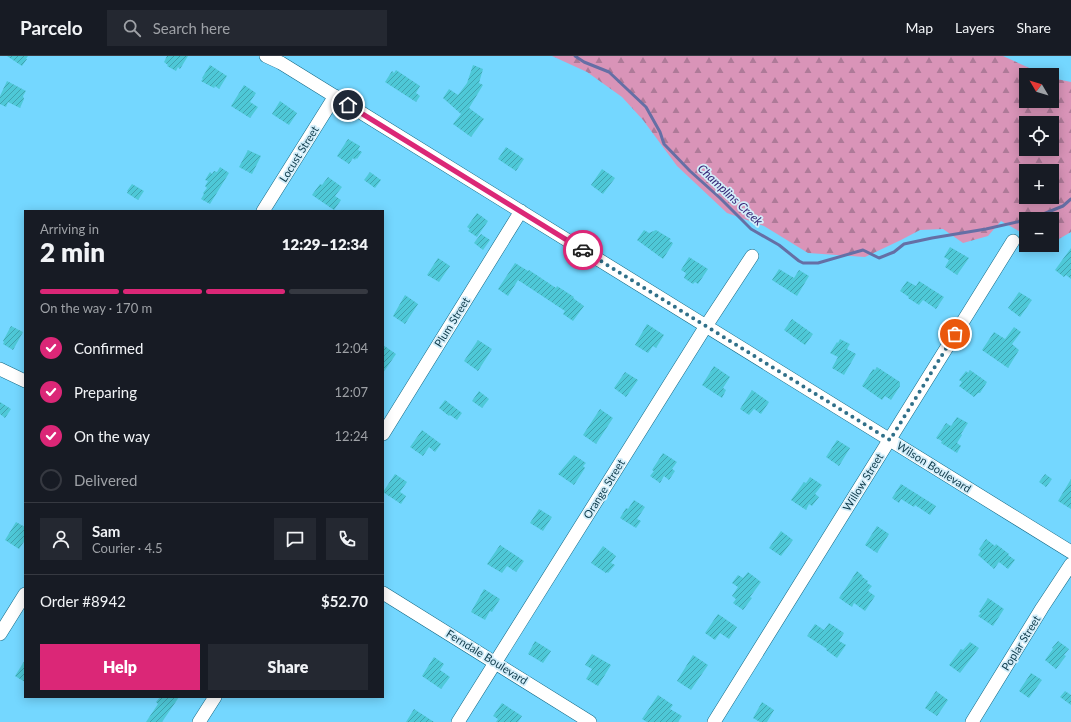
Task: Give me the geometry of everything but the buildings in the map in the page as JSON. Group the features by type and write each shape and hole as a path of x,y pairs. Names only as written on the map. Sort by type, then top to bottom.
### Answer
{"street":[{"name":"Wilson Boulevard","path":"266,56 281,63 335,96 1071,552"},
{"name":"Locust Street","path":"264,210 335,96"},
{"name":"Plum Street","path":"384,432 521,211"},
{"name":"Willow Street","path":"714,722 1013,241"},
{"name":"Orange Street","path":"458,722 706,326 752,256"},
{"path":"0,369 24,381"},
{"name":"Poplar Street","path":"972,722 1042,608 1071,564"},
{"name":"Ferndale Boulevard","path":"384,594 590,722"},
{"path":"0,634 24,596"},
{"path":"199,722 214,698"}],"green space":[{"path":"552,56 1003,56 1030,68 1019,68 1019,108 1059,108 1059,79 1071,82 1071,232 1059,239 1059,212 1019,212 1019,231 1001,221 988,236 963,243 943,229 920,230 865,257 808,253 764,226 727,213 677,166 643,120 622,97 587,72"}],"waterway":[{"name":"Champlins Creek","path":"575,56 584,62 609,72 646,107 660,132 664,144 690,171 751,229 779,245 803,263 818,263 863,250 879,258 894,252 904,244 1019,222"},
{"name":"Champlins Creek","path":"1048,212 1063,206 1071,199"}],"way so far":[{"path":"583,250 890,440 955,334"}],"route":[{"path":"348,105 583,250"}]}
